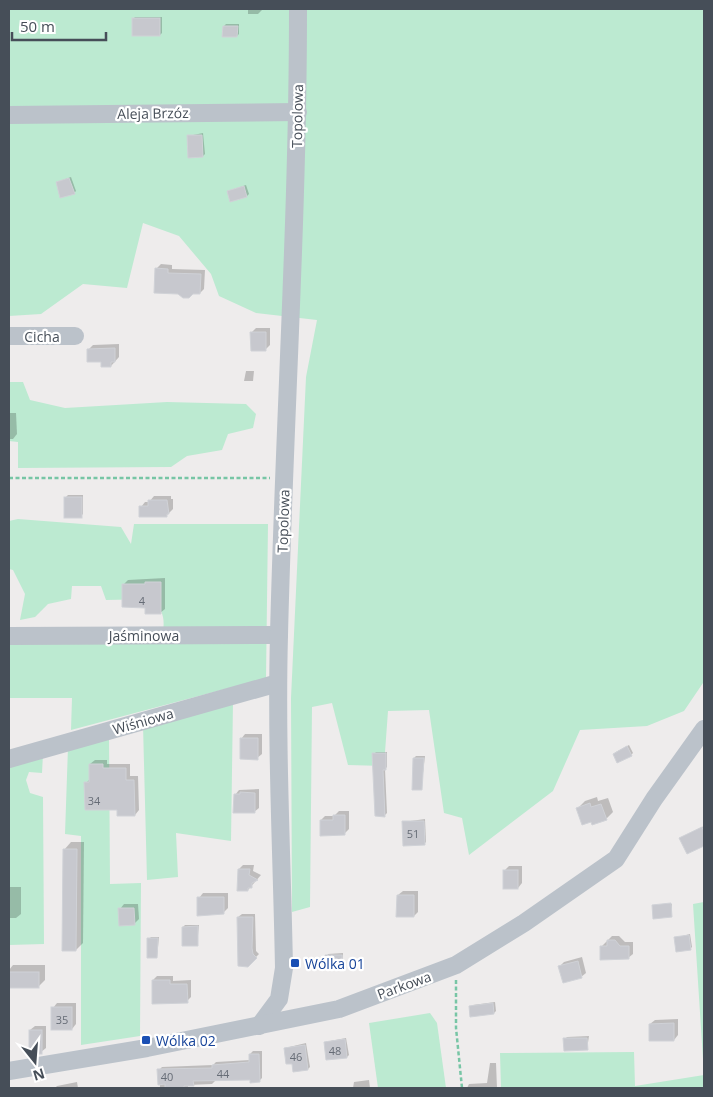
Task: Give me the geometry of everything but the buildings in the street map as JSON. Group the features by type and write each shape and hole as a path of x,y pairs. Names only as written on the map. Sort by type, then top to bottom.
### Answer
{"street":[{"name":"Topolowa","path":"259,1026 279,999 284,968 278,635 298,112 298,9"},
{"name":"Aleja Brzóz","path":"9,115 298,112"},
{"name":"Cicha","path":"9,336 75,336"},
{"name":"Jaśminowa","path":"9,636 278,635"},
{"name":"Wiśniowa","path":"9,759 278,683"},
{"name":"Parkowa","path":"9,1071 259,1026 339,1009 456,966 524,923 616,860 654,798 704,729"}],"path":[{"path":"9,478 285,478"},
{"path":"456,966 456,1028 462,1088"}],"green space":[{"path":"9,9 704,9 703,683 684,711 647,726 580,730 553,791 469,855 462,818 444,813 429,710 388,711 384,766 348,765 332,703 312,707 310,907 292,912 291,698 306,377 317,320 256,313 219,296 211,274 179,236 143,223 127,288 83,284 41,314 9,316"},
{"path":"9,382 23,382 30,400 65,408 167,402 246,404 256,414 253,428 228,434 222,450 187,456 171,467 18,468 18,442 9,441"},
{"path":"18,519 121,527 131,544 134,524 268,524 266,678 71,730 72,698 9,698 9,642 162,638 164,627 162,613 152,599 106,600 101,586 72,586 71,599 48,604 35,617 20,620 25,594 13,570 9,569 9,521"},
{"path":"233,701 231,841 176,833 178,877 147,880 143,725"},
{"path":"109,735 110,884 141,883 140,1036 81,1045 81,836 65,834 68,747"},
{"path":"43,754 42,773 29,772 26,780 30,793 43,797 44,944 9,945 9,763"},
{"path":"704,902 704,1075 693,904"},
{"path":"430,1013 437,1023 446,1088 378,1088 369,1023"},
{"path":"634,1052 635,1086 704,1075 704,1088 501,1088 500,1053"}],"place":[{"name":"Wólka 01","path":"295,963"},
{"name":"Wólka 02","path":"146,1040"}]}
